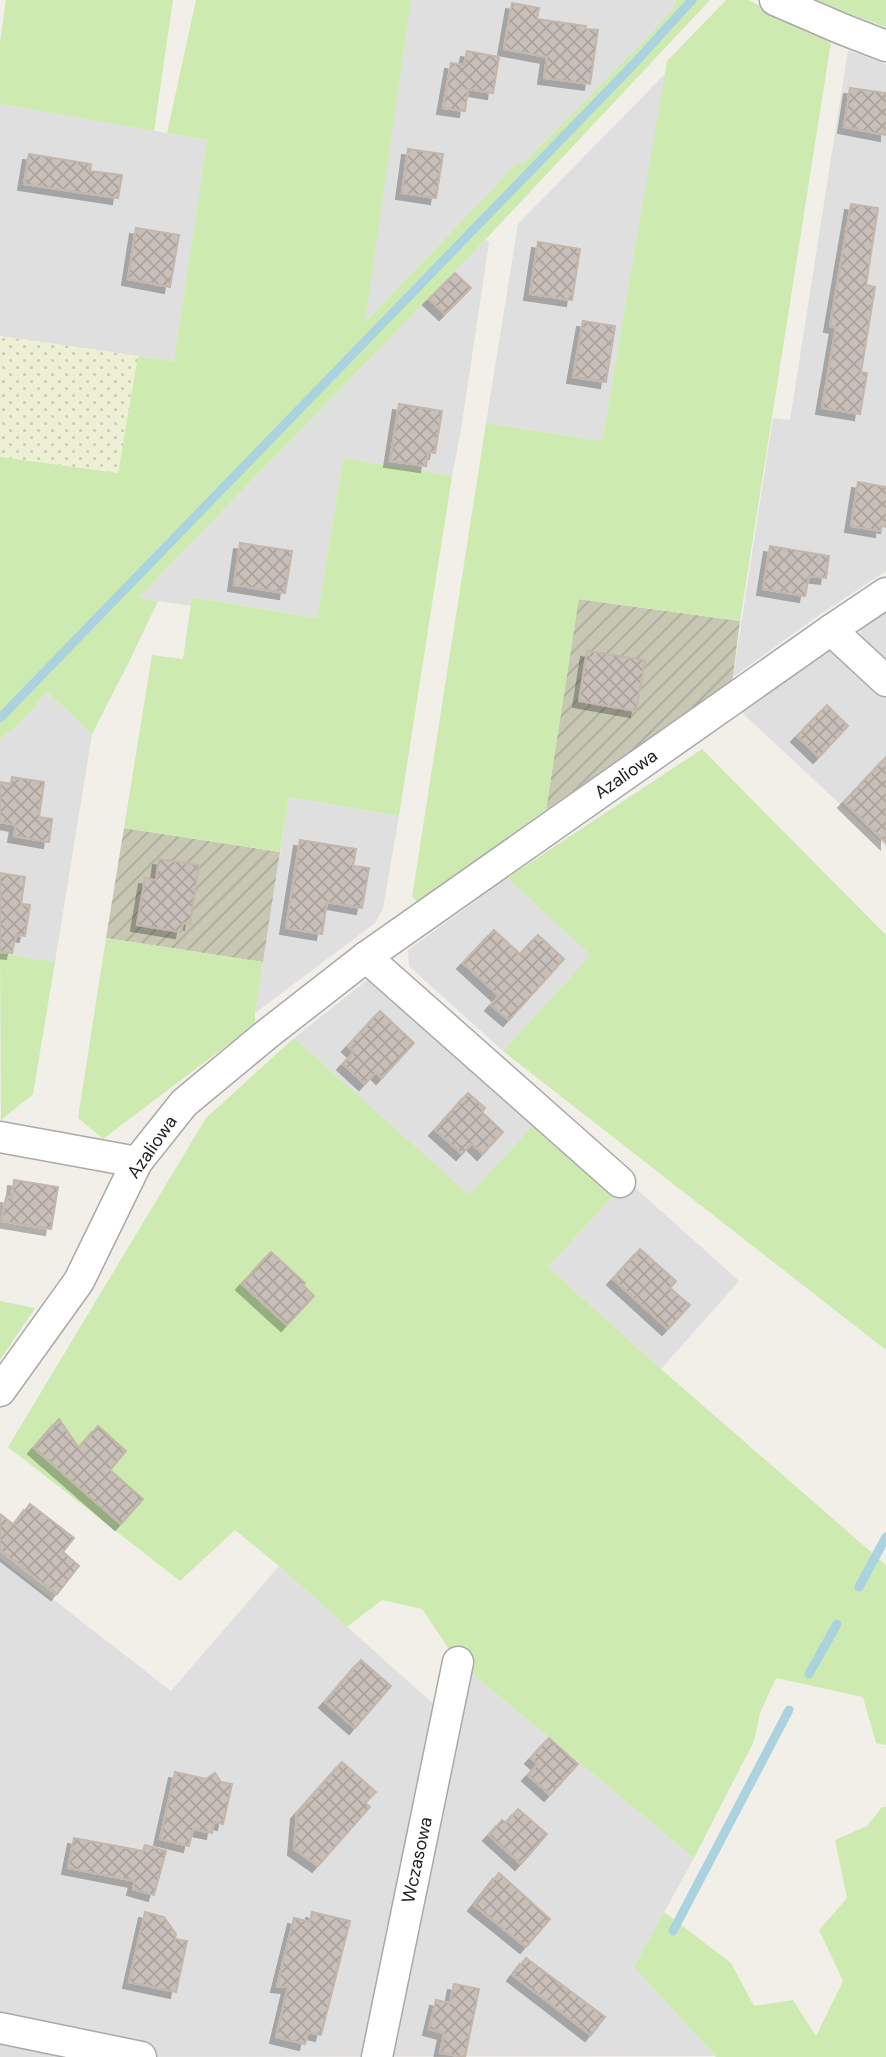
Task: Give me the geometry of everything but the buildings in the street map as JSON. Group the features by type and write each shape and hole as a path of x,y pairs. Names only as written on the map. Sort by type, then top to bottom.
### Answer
{"street":[{"path":"775,0 886,46"},
{"name":"Azaliowa","path":"0,1391 79,1281 136,1162 184,1103 366,957 886,593"},
{"path":"831,630 886,681"},
{"path":"366,957 620,1182"},
{"path":"0,1137 136,1162"},
{"name":"Wczasowa","path":"377,2057 458,1662"},
{"path":"0,2028 141,2057"}],"shaded area":[{"path":"411,0 676,0 673,9 637,48 523,164 516,164 364,323"},
{"path":"848,50 886,64 886,571 733,677 773,418 790,420"},
{"path":"665,74 602,441 486,423 518,224"},
{"path":"0,104 207,140 174,361 0,336"},
{"path":"485,240 489,242 452,476 343,458 317,618 193,597 192,606 138,598"},
{"path":"0,336 138,356 118,473 0,457"},
{"path":"578,599 740,621 732,683 546,810"},
{"path":"886,608 886,668 860,643 860,626"},
{"path":"828,644 886,698 886,847 737,708"},
{"path":"47,692 92,734 55,962 0,953 0,740 28,715"},
{"path":"289,797 399,816 383,908 375,923 255,1013"},
{"path":"124,828 280,852 263,962 106,938"},
{"path":"507,878 592,955 503,1051 409,966 408,950"},
{"path":"367,980 377,982 534,1124 469,1196 294,1038"},
{"path":"631,1184 739,1281 661,1369 548,1267 614,1195 617,1199"},
{"path":"0,1558 171,1691 279,1566 447,1716 458,1662 694,1858 634,1967 715,2056 0,2057"}],"green space":[{"path":"6,0 173,0 154,131 0,104 0,42"},
{"path":"196,0 411,0 365,322 516,164 523,164 637,48 673,9 676,0 710,0 485,240 138,598 158,601 92,734 47,692 28,715 0,740 0,457 118,473 138,356 174,361 207,140 167,133"},
{"path":"726,0 748,0 831,42 740,621 579,599 546,810 418,902 412,897 486,423 602,441 667,61"},
{"path":"810,0 886,0 886,27"},
{"path":"343,458 452,476 399,816 289,797 280,852 124,828 152,655 183,659 192,597 317,618"},
{"path":"702,749 886,935 886,1350 503,1051 591,955 507,878"},
{"path":"106,938 263,962 255,1024 103,1139 78,1118"},
{"path":"0,953 55,962 33,1094 1,1120"},
{"path":"294,1038 469,1195 534,1124 614,1195 548,1267 886,1565 886,1745 876,1743 863,1697 776,1678 760,1713 754,1741 694,1858 458,1662 422,1609 382,1600 347,1627 235,1530 180,1581 8,1447 206,1118"},
{"path":"0,1301 35,1308 0,1360"},
{"path":"882,1807 886,1807 886,2057 716,2057 634,1967 664,1912 731,1963 754,2006 793,2000 816,2036 843,1981 819,1930 847,1898 835,1840 867,1826"}],"waterway":[{"path":"0,718 633,65 692,0"},
{"path":"859,1587 886,1537"},
{"path":"809,1674 837,1624"},
{"path":"673,1931 789,1710"}]}
